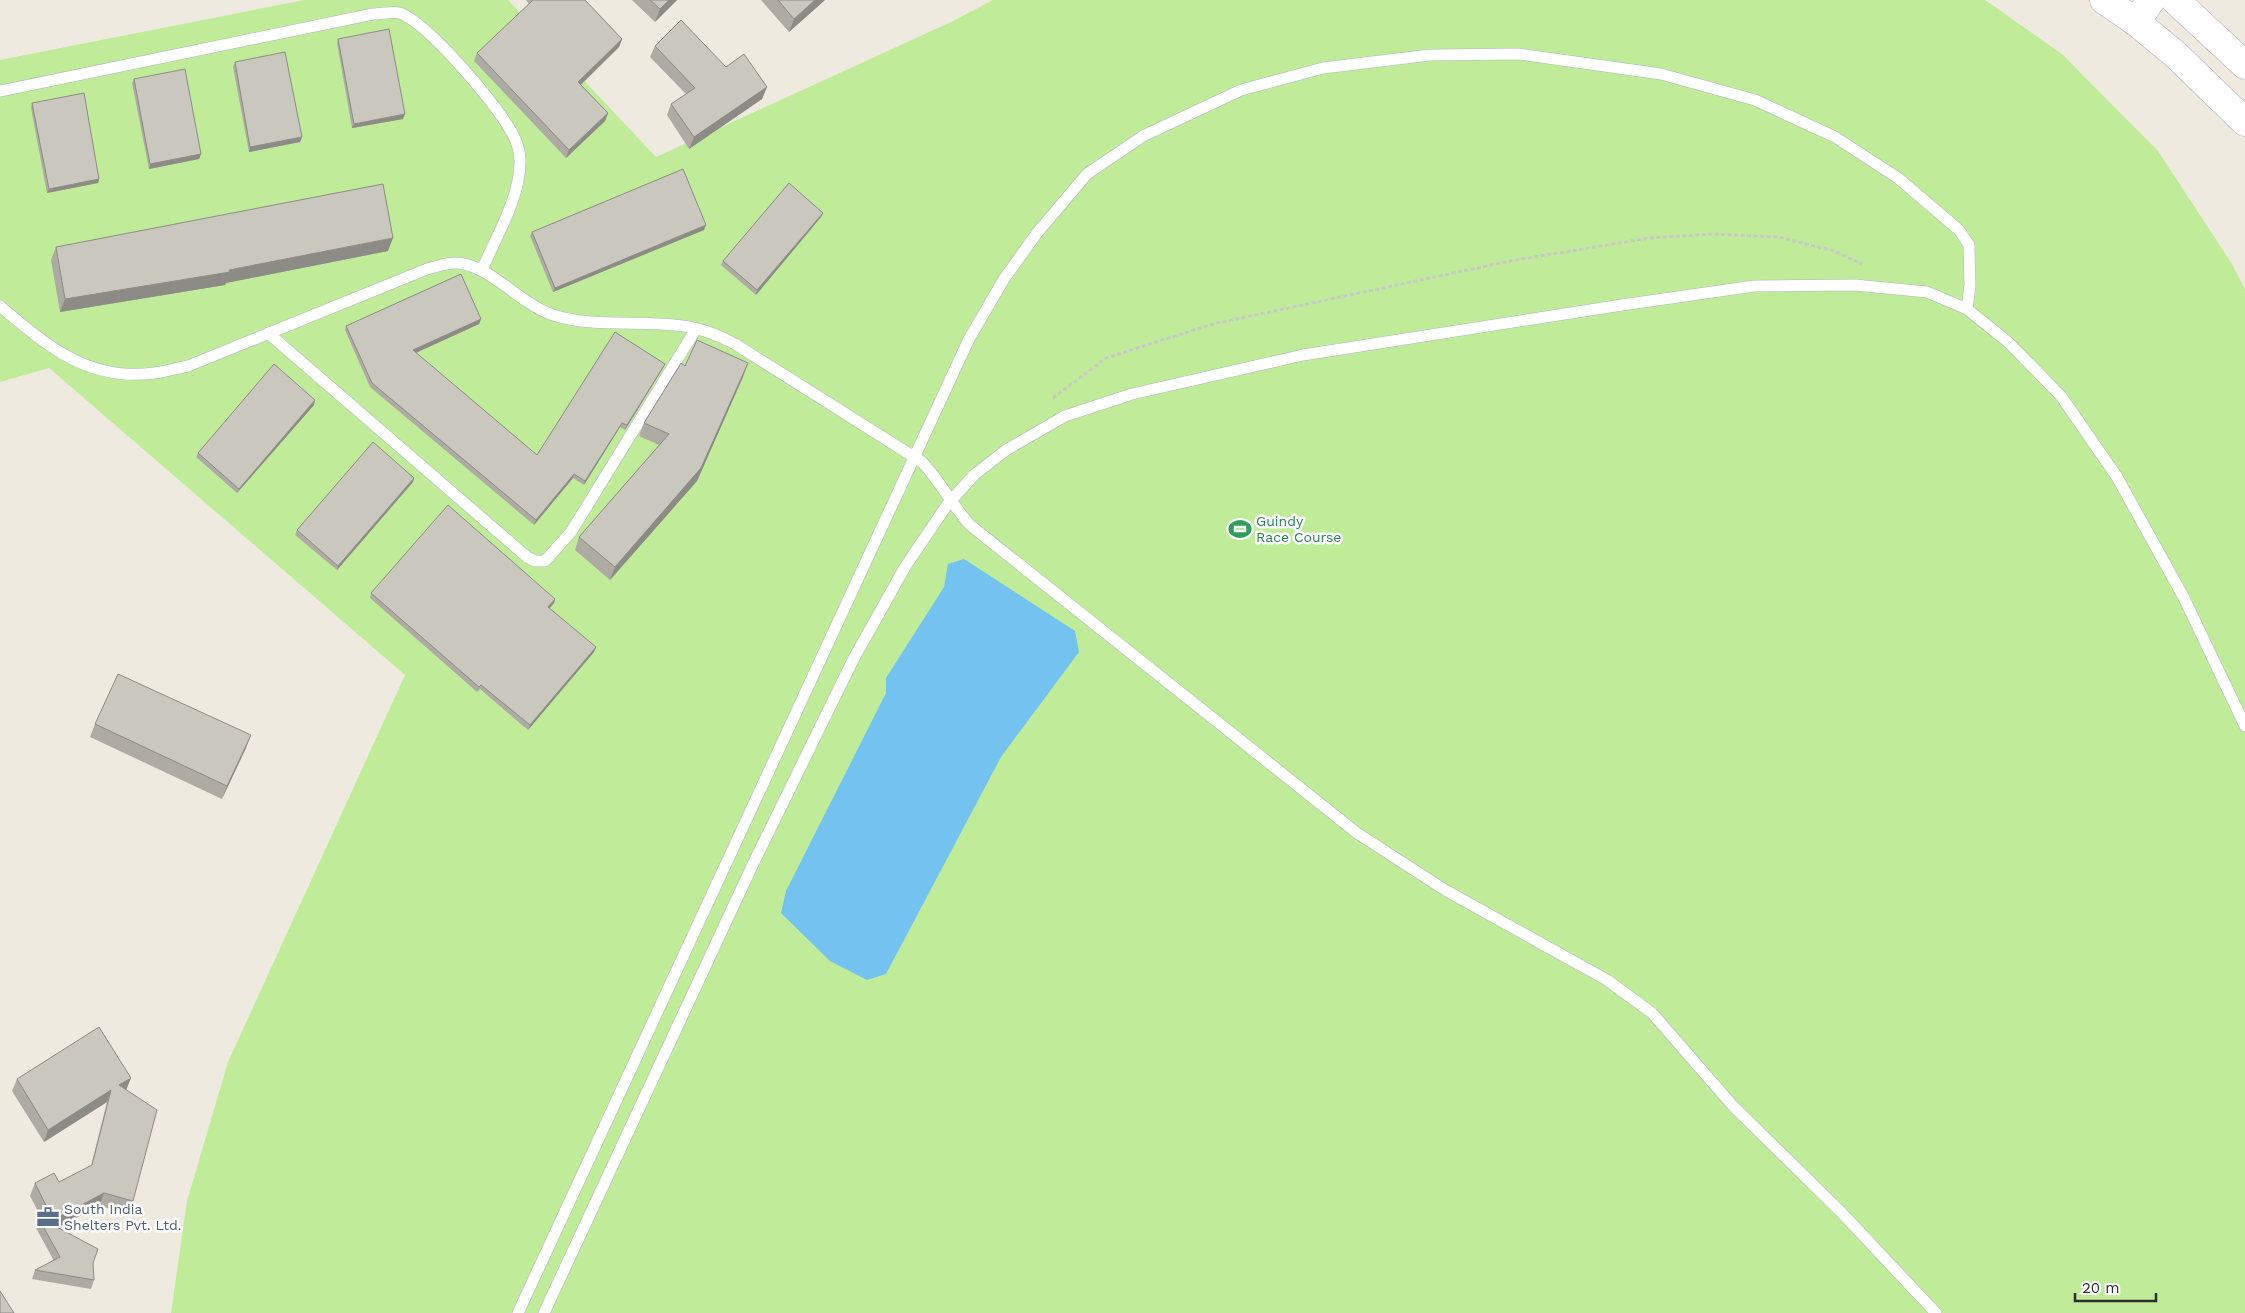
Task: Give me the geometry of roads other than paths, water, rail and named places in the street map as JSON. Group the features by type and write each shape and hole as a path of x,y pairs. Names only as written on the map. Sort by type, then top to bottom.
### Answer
{"main road":[{"path":"2175,0 2245,65"},
{"path":"2107,1 2143,11 2176,55 2245,122"}],"lane":[{"path":"0,91 373,14 397,12 408,17 439,43 451,56 491,103 512,132 518,146 521,158 518,186 482,270"},
{"path":"518,1313 969,339 1004,279 1037,233 1087,174 1143,136 1241,90 1323,68 1430,55 1519,54 1661,74 1754,100 1835,137 1898,178 1960,230 1969,245 1970,285 1967,309"},
{"path":"0,306 58,353 87,366 117,373 153,374 188,366 426,269 449,263 464,263 482,270 524,300 551,314 576,321 658,324 714,333 735,344 915,457 931,472 950,501 970,525 1357,833 1445,890 1607,980 1652,1013 1733,1106 1841,1212 1936,1313"},
{"path":"544,1313 753,864 853,660 906,567 950,501 974,475 1006,450 1065,416 1132,394 1312,354 1754,286 1855,285 1927,292 1967,309 2008,342 2061,396 2117,477 2184,598 2245,726"},
{"path":"268,333 527,557 535,561 544,561 571,532 696,329"}],"water":[{"path":"964,559 1075,631 1079,652 1001,757 886,974 867,980 830,961 781,913 786,891 886,693 886,678 944,587 948,564"}],"place":[{"name":"Guindy Race Course","path":"1240,529"},
{"name":"South India Shelters Pvt. Ltd.","path":"48,1217"}]}
